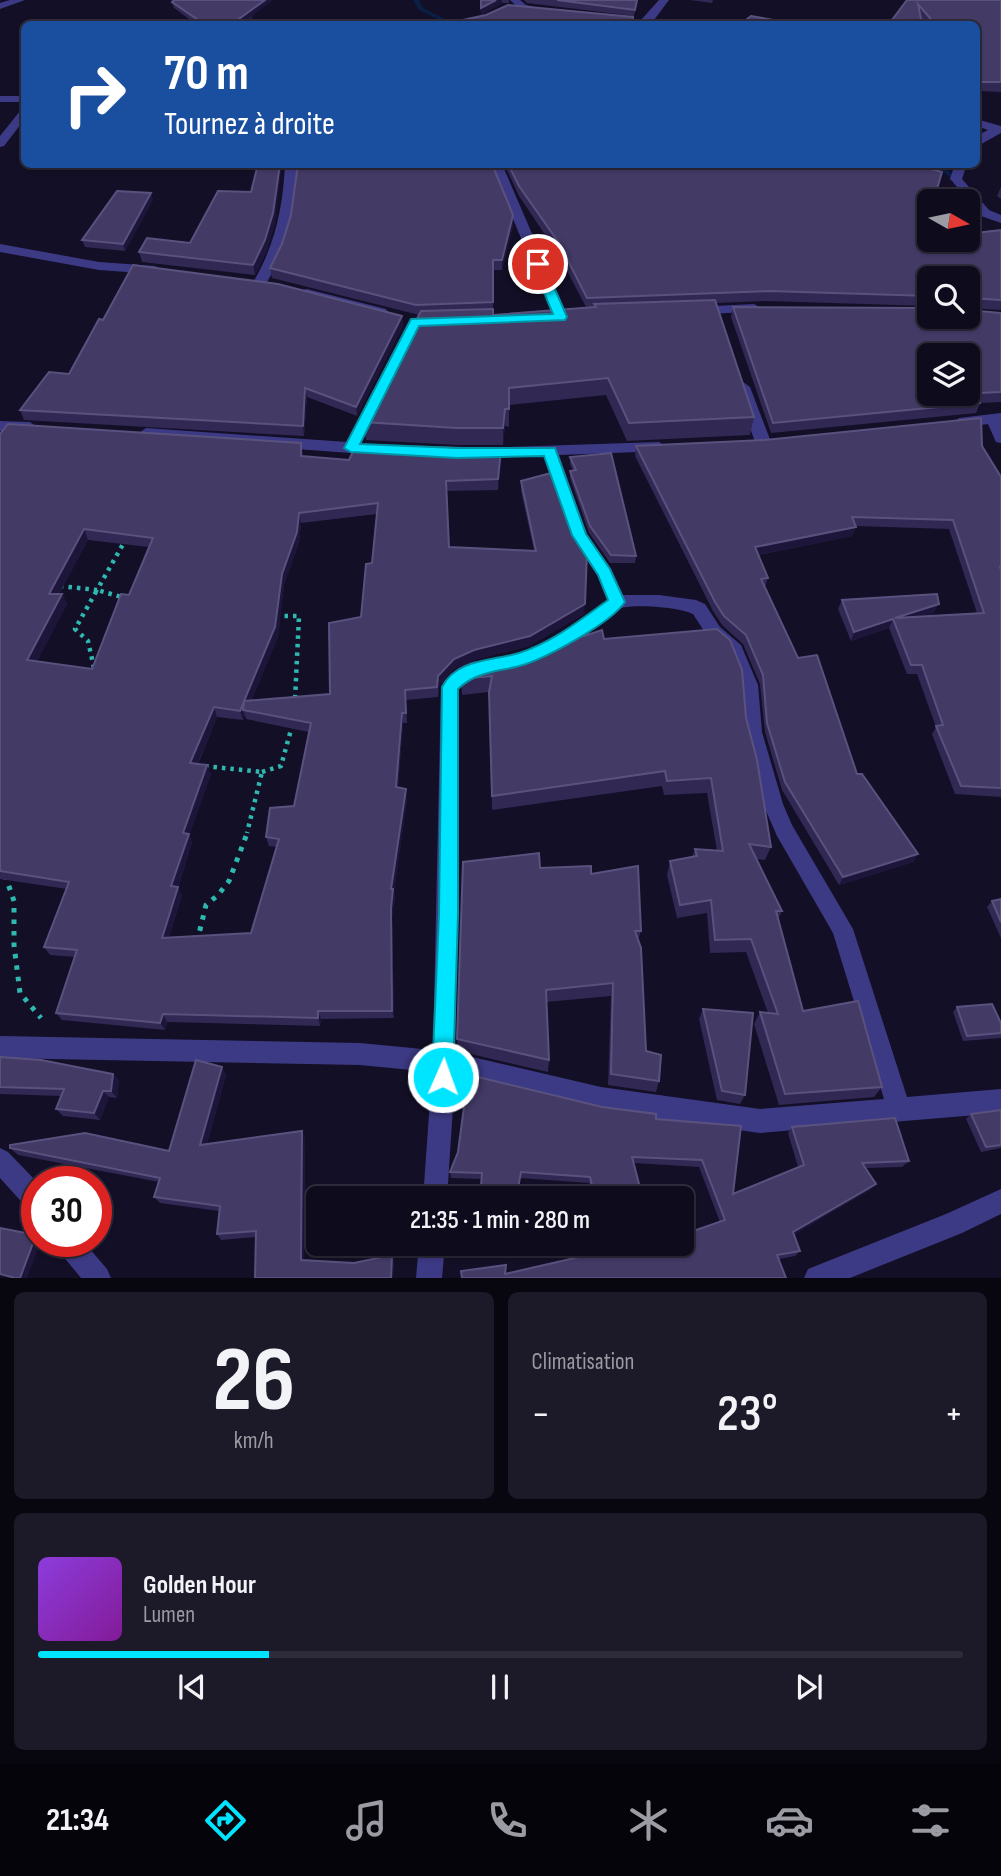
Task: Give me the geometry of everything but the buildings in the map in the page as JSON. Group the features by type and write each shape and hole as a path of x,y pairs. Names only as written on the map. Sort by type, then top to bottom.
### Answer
{"street":[{"path":"0,6 20,0"},
{"path":"515,0 523,8"},
{"path":"647,21 664,0"},
{"path":"505,8 549,11"},
{"path":"602,18 624,21"},
{"path":"0,99 21,99"},
{"path":"0,144 21,117"},
{"path":"980,123 999,130"},
{"path":"980,139 999,130"},
{"path":"259,284 274,260 282,237 291,194 291,168"},
{"path":"498,168 561,317"},
{"path":"960,168 956,179 985,213 1001,219"},
{"path":"0,248 99,265 163,271"},
{"path":"297,291 341,299 403,318 452,321"},
{"path":"685,311 721,316 767,308"},
{"path":"351,448 403,318"},
{"path":"740,376 763,441"},
{"path":"947,424 997,419 1001,438"},
{"path":"0,426 51,428"},
{"path":"127,432 393,450"},
{"path":"457,453 673,447"},
{"path":"550,452 579,535 605,573 617,602"},
{"path":"545,649 577,632 617,602 659,601 699,609 714,632 735,650 749,685 754,732 773,804 784,830 842,929 899,1108"},
{"path":"436,1186 448,914 450,687 464,673 508,662"},
{"path":"0,1047 360,1054 443,1062 601,1100 760,1121 1001,1101"},
{"path":"0,1160 21,1183"},
{"path":"817,1278 953,1224 1001,1201"},
{"path":"429,1278 431,1256"},
{"path":"80,1257 98,1278"}],"path":[{"path":"101,677 94,667 93,650 88,636 75,629 129,533"},
{"path":"55,585 97,590 126,598"},
{"path":"272,616 299,616 294,709"},
{"path":"200,766 261,772 281,766 293,721"},
{"path":"193,956 206,905 219,898 239,860 261,772"},
{"path":"4,872 14,901 14,945 20,993 40,1017 94,1048"}],"waterway":[{"path":"416,0 421,9 446,21"},
{"path":"941,168 956,179"}],"route":[{"path":"443,1077 450,687 456,678 464,673 522,659 557,645 617,602 605,573 574,524 571,508 550,452 457,453 351,448 415,322 561,317 538,264"}]}
